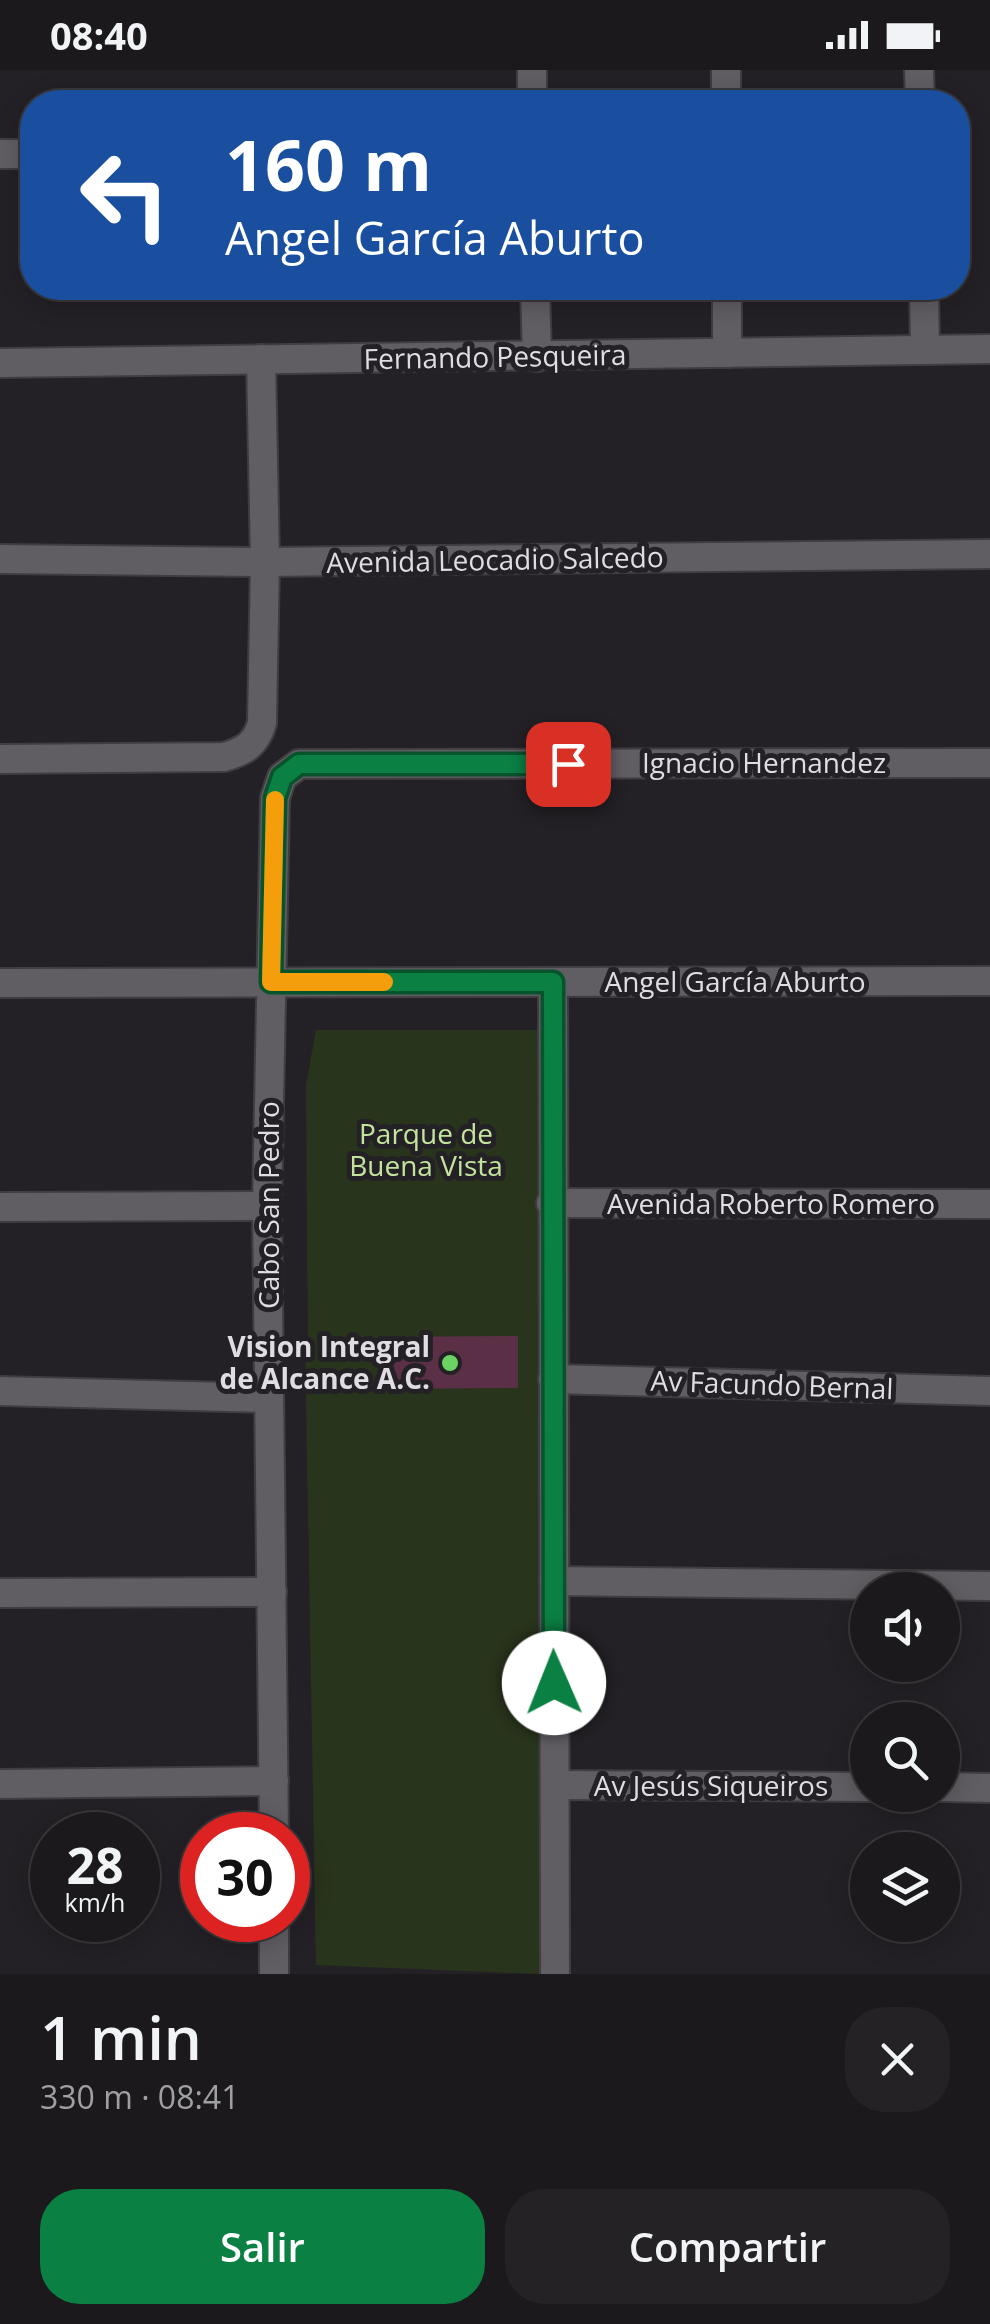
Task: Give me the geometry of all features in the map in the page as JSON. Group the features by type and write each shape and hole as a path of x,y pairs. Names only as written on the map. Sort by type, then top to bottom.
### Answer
{"street":[{"path":"535,300 537,357"},
{"path":"727,300 727,352"},
{"path":"924,300 925,349"},
{"name":"Fernando Pesqueira","path":"0,363 990,350"},
{"path":"0,760 224,757 241,752 257,740 262,723 265,562 261,359"},
{"name":"Avenida Leocadio Salcedo","path":"0,559 265,562 990,554"},
{"name":"Ignacio Hernandez","path":"299,764 990,763"},
{"name":"Cabo San Pedro","path":"274,1812 267,1206 275,798 282,777 299,764"},
{"name":"Angel García Aburto","path":"0,982 990,981"},
{"path":"553,982 555,1974"},
{"name":"Avenida Roberto Romero","path":"552,1203 990,1204"},
{"path":"0,1206 267,1206"},
{"name":"Av Facundo Bernal","path":"553,1379 990,1391"},
{"path":"0,1391 268,1398"},
{"path":"554,1581 990,1586"},
{"path":"0,1592 272,1592"},
{"path":"0,1784 274,1781"},
{"name":"Av Jesús Siqueiros","path":"555,1784 850,1787"},
{"path":"960,1787 990,1788"},
{"path":"274,1942 274,1974"}],"green space":[{"name":"Parque de Buena Vista","path":"316,1030 547,1030 542,1974 316,1965 305,1343 306,1085"}],"building":[{"name":"Vision Integral de Alcance A.C.","path":"518,1336 518,1388 382,1389 381,1337"}],"slow traffic":[{"path":"275,800 271,982 384,982"}],"place":[{"name":"Vision Integral de Alcance A.C.","path":"450,1363"}],"route":[{"path":"554,1683 553,982 271,982 275,798 282,777 299,764 568,764"}]}
